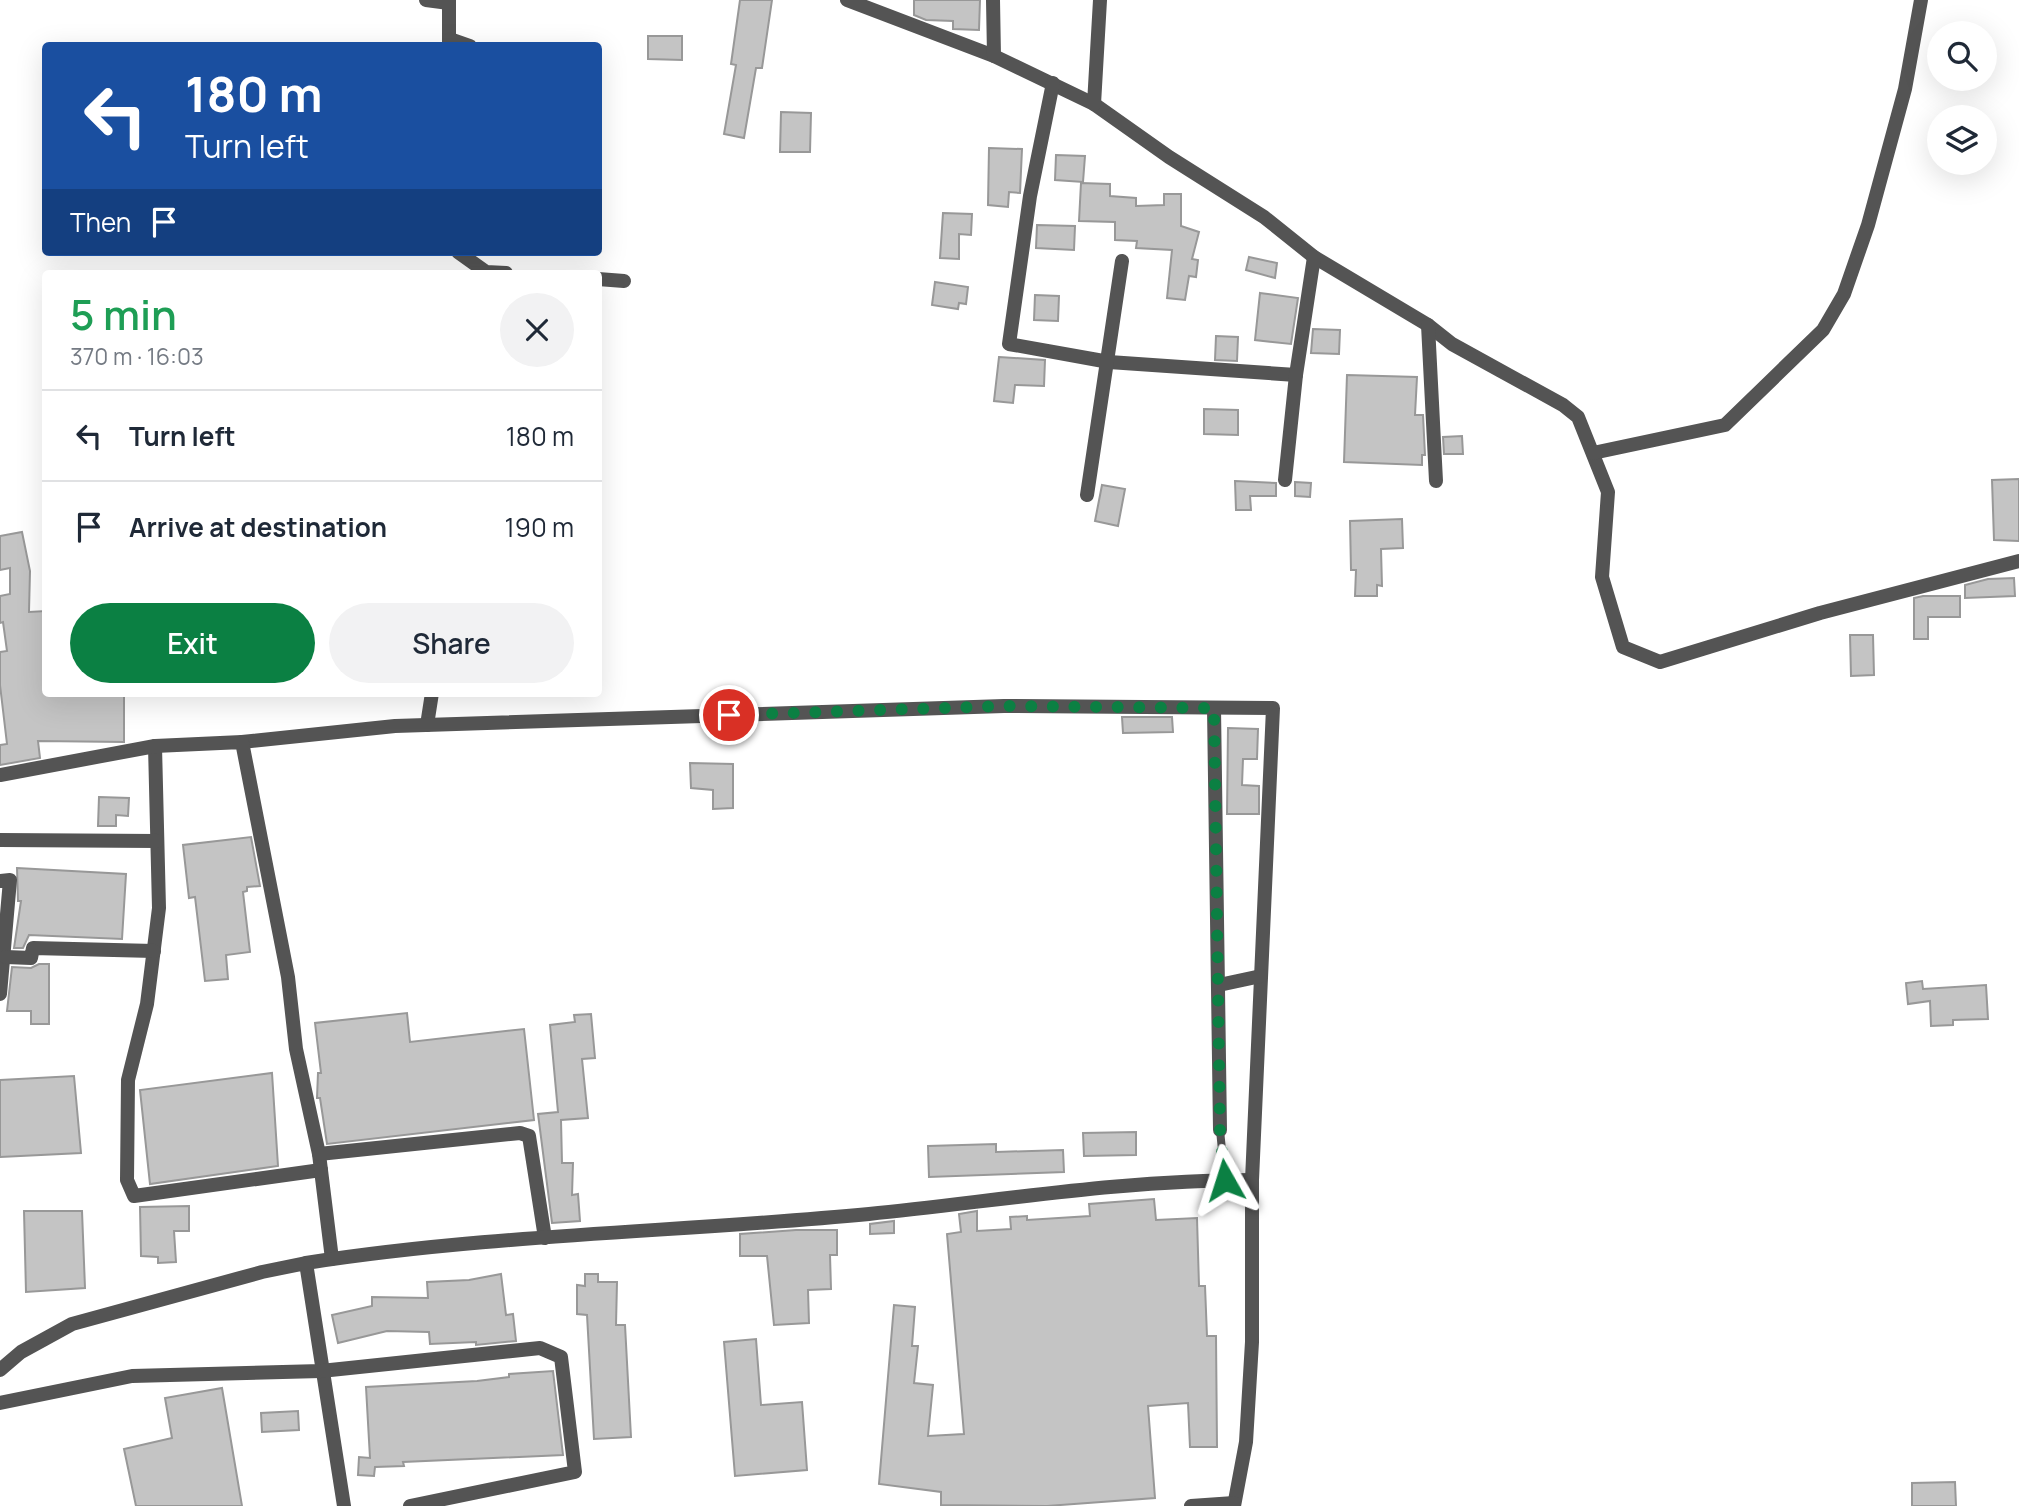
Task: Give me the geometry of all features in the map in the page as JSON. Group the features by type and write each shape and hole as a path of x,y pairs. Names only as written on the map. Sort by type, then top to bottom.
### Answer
{"street":[{"path":"426,0 449,2 449,42"},
{"path":"847,0 994,56 1094,104 1169,157 1264,217 1314,257 1428,325 1452,344 1563,405 1578,417 1608,492 1602,577 1623,647 1660,662 1820,613 2019,561"},
{"path":"993,0 994,56"},
{"path":"1094,104 1100,0"},
{"path":"1593,453 1725,425 1823,330 1844,294 1868,225 1905,89 1921,0"},
{"path":"1052,83 1030,196 1009,344 1109,362 1296,375"},
{"path":"464,256 483,270"},
{"path":"1284,480 1296,375 1314,257"},
{"path":"1087,495 1122,261"},
{"path":"602,279 624,281"},
{"path":"1428,325 1436,481"},
{"path":"427,725 431,697"},
{"path":"0,775 155,746 427,725 1004,706 1273,708 1252,1180 1251,1367 1246,1442 1234,1505 1191,1506"},
{"path":"1214,708 1220,1130"},
{"path":"242,741 288,977 296,1049 319,1154 332,1259"},
{"path":"155,746 159,908 147,1004 128,1080 127,1180 134,1196 321,1170"},
{"path":"0,840 157,841"},
{"path":"0,881 10,880 0,994"},
{"path":"5,957 31,958 33,948 154,951"},
{"path":"1219,985 1261,976"},
{"path":"319,1154 520,1133 529,1136 545,1238"},
{"path":"0,1370 21,1352 72,1324 262,1272 332,1259 545,1238 868,1214 1153,1181 1252,1180"},
{"path":"306,1263 344,1506"},
{"path":"0,1403 132,1376 321,1371 540,1348 561,1357 575,1472 410,1506"}],"lane":[{"path":"1220,1130 1225,1180"}],"building":[{"path":"740,0 772,0 762,68 756,68 744,138 724,134 736,65 731,64"},
{"path":"914,0 980,0 979,30 953,29 953,21 926,20 914,15"},
{"path":"648,36 682,36 682,60 648,59"},
{"path":"781,112 811,113 810,152 780,152"},
{"path":"989,148 1022,149 1020,193 1009,192 1008,207 988,205"},
{"path":"1056,155 1085,156 1083,182 1055,180"},
{"path":"1081,183 1110,184 1110,196 1136,198 1136,206 1164,205 1164,194 1181,194 1181,226 1199,232 1192,259 1198,260 1196,277 1189,276 1185,300 1167,298 1172,250 1136,248 1137,241 1115,240 1115,222 1079,221"},
{"path":"943,213 972,214 971,235 959,234 959,259 940,258"},
{"path":"1037,225 1075,226 1074,250 1036,248"},
{"path":"1249,257 1277,263 1275,278 1246,270"},
{"path":"935,282 968,287 966,304 959,303 958,309 932,305"},
{"path":"1260,293 1298,298 1291,344 1255,340"},
{"path":"1035,295 1059,296 1058,321 1034,320"},
{"path":"1313,329 1340,330 1339,354 1311,353"},
{"path":"1216,336 1238,337 1237,361 1215,360"},
{"path":"999,357 1045,360 1044,386 1015,385 1013,403 994,401"},
{"path":"1347,375 1417,377 1415,415 1423,415 1425,455 1422,455 1422,465 1344,462"},
{"path":"1204,409 1238,410 1238,435 1204,434"},
{"path":"1462,436 1463,454 1444,454 1443,437"},
{"path":"2019,479 2019,541 1994,540 1992,480"},
{"path":"1235,481 1276,483 1276,496 1250,496 1251,510 1236,510"},
{"path":"1295,482 1311,483 1310,497 1295,496"},
{"path":"1102,485 1125,489 1118,526 1095,521"},
{"path":"1402,519 1403,548 1381,549 1382,586 1377,585 1377,596 1355,596 1356,570 1351,570 1350,521"},
{"path":"22,532 30,571 29,612 42,611 42,697 124,697 124,742 38,741 40,758 0,765 0,745 7,744 0,685 0,652 7,651 3,622 0,623 0,596 10,594 10,568 0,570 0,536"},
{"path":"2014,578 2015,596 1965,598 1965,585 1988,579"},
{"path":"1960,596 1960,617 1928,617 1928,639 1914,639 1914,598"},
{"path":"1850,635 1873,635 1874,675 1851,676"},
{"path":"1122,717 1172,717 1173,732 1123,733"},
{"path":"1228,728 1258,729 1257,759 1243,759 1242,785 1259,786 1259,814 1227,814"},
{"path":"690,763 733,764 733,808 713,809 713,790 691,788"},
{"path":"99,797 129,798 128,816 116,815 116,826 98,826"},
{"path":"251,837 260,886 247,887 247,891 243,892 250,952 226,955 228,979 205,981 195,897 189,898 183,845"},
{"path":"17,868 126,874 122,939 29,935 23,948 14,948 21,901 18,901"},
{"path":"39,964 49,964 49,1024 31,1024 31,1011 7,1011 12,967 31,968"},
{"path":"1922,981 1923,989 1986,985 1988,1019 1953,1020 1953,1025 1931,1026 1930,1001 1908,1004 1906,983"},
{"path":"407,1013 410,1042 524,1029 534,1120 327,1144 320,1098 317,1098 318,1073 321,1073 315,1023"},
{"path":"591,1014 595,1058 582,1059 588,1118 561,1120 562,1163 573,1163 572,1195 578,1194 580,1221 552,1223 538,1114 558,1112 550,1025 575,1022 574,1015"},
{"path":"272,1073 278,1166 150,1184 140,1090"},
{"path":"74,1076 81,1153 0,1157 0,1080"},
{"path":"1136,1132 1136,1155 1084,1156 1083,1133"},
{"path":"996,1144 996,1152 1063,1150 1064,1172 929,1177 928,1146"},
{"path":"1154,1199 1156,1220 1197,1218 1199,1286 1205,1286 1207,1336 1216,1336 1217,1447 1190,1447 1188,1403 1148,1406 1155,1498 1047,1506 941,1505 941,1492 879,1484 894,1305 915,1307 912,1346 918,1346 914,1383 933,1385 928,1436 964,1434 947,1234 961,1232 959,1214 977,1211 977,1231 1011,1229 1010,1217 1027,1216 1027,1220 1090,1216 1089,1204"},
{"path":"189,1206 189,1231 174,1231 176,1262 158,1263 158,1257 141,1256 140,1207"},
{"path":"24,1211 82,1211 85,1288 26,1292"},
{"path":"894,1221 894,1233 870,1234 870,1224"},
{"path":"837,1230 837,1255 830,1255 831,1289 808,1290 809,1323 774,1325 767,1256 740,1256 740,1234"},
{"path":"501,1274 506,1315 513,1314 516,1341 476,1345 476,1342 430,1344 429,1332 387,1331 338,1343 332,1315 372,1306 372,1297 428,1298 427,1282 469,1280"},
{"path":"585,1274 598,1274 598,1282 617,1282 616,1325 625,1325 631,1437 594,1439 587,1315 577,1314 577,1285 585,1286"},
{"path":"756,1339 761,1405 802,1402 807,1470 735,1476 724,1342"},
{"path":"553,1371 563,1455 403,1462 404,1466 375,1467 374,1476 358,1475 359,1457 370,1458 366,1387 477,1381 509,1377 509,1374"},
{"path":"222,1388 242,1506 136,1506 124,1449 172,1438 165,1398"},
{"path":"298,1411 299,1430 262,1432 261,1413"},
{"path":"1955,1482 1956,1506 1912,1506 1912,1483"}],"route":[{"path":"729,715 1004,706 1214,708 1220,1130 1225,1180"}]}
